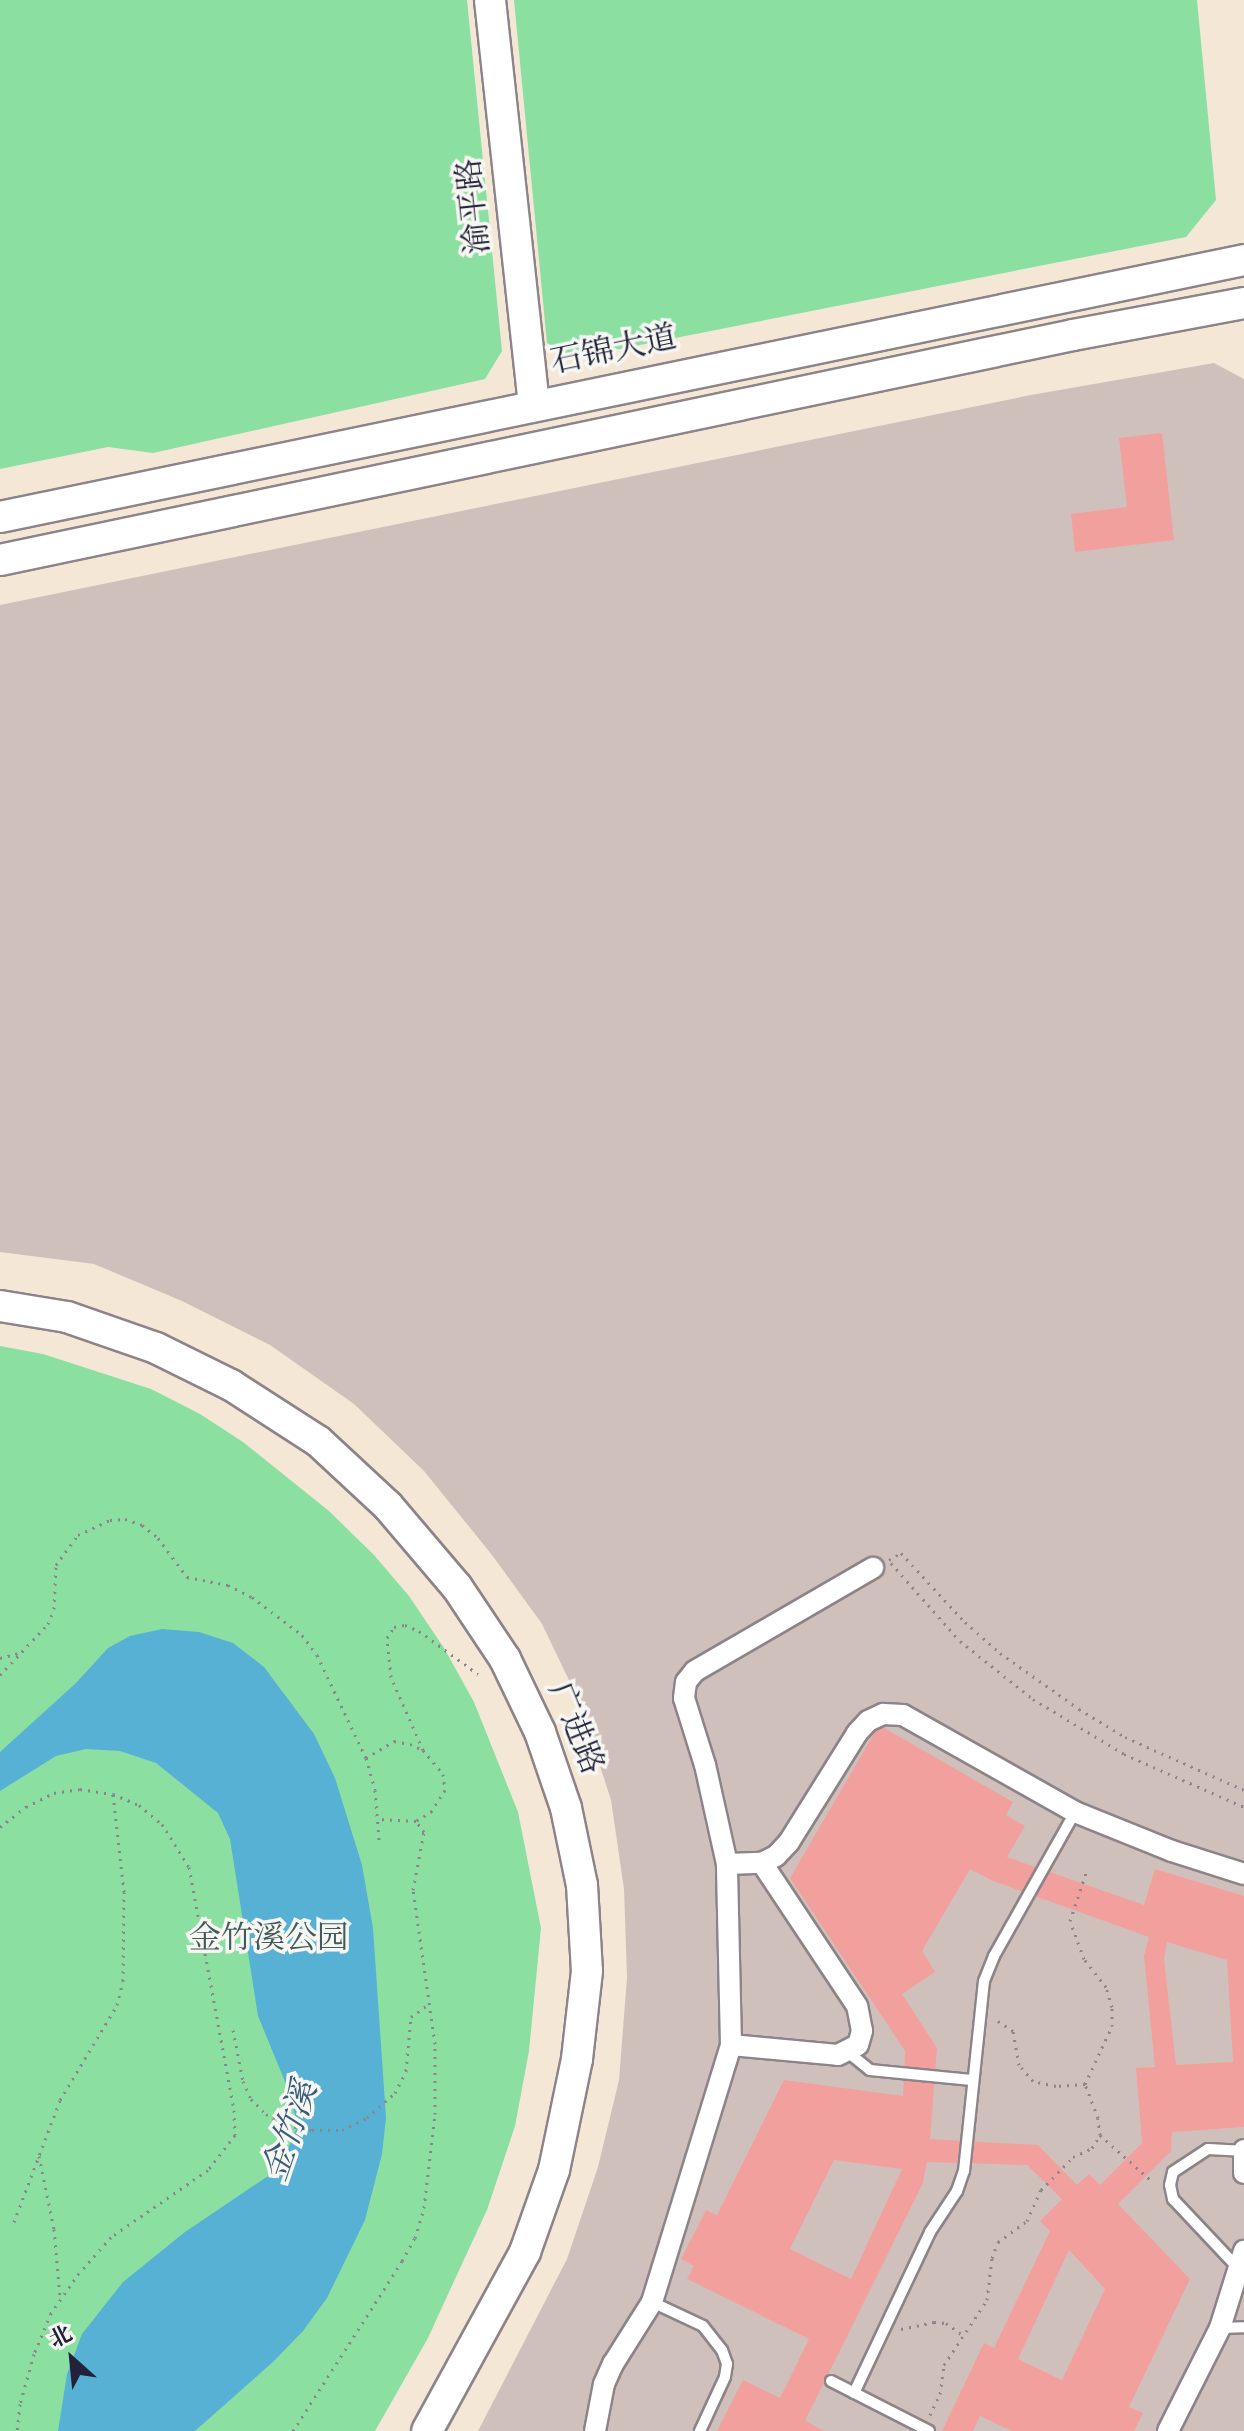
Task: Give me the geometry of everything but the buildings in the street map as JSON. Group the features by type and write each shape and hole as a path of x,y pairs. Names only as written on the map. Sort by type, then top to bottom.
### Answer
{"main road":[{"name":"渝平路","path":"490,0 534,405"},
{"name":"石锦大道","path":"0,517 1244,260"},
{"path":"1064,295 1076,299 1083,312 1081,326 1073,335"},
{"path":"0,560 1073,335 1244,303"},
{"name":"广进路","path":"0,1306 67,1317 156,1348 231,1385 318,1441 388,1506 457,1587 505,1659 540,1732 566,1808 582,1885 587,1971 577,2059 554,2170 525,2252 427,2431"}],"street":[{"path":"595,2431 604,2384 652,2302 731,2045 727,1864 705,1765 684,1698 686,1682 695,1671 873,1568"},
{"path":"727,1864 762,1863 776,1856 789,1842 857,1733 868,1721 883,1714 903,1715 1075,1812 1172,1851 1244,1874"},
{"path":"731,2045 838,2055 849,2053 858,2045 862,2031 857,2006 762,1863"},
{"path":"1243,2151 1244,2173"},
{"path":"1168,2431 1220,2328 1242,2261"}],"lane":[{"path":"854,2393 930,2232 957,2191 964,2171 984,1981 994,1956 1075,1812"},
{"path":"849,2053 870,2070 972,2080"},
{"path":"1242,2261 1173,2199 1170,2185 1173,2172 1208,2149 1243,2151"},
{"path":"652,2302 703,2326 722,2350 727,2364 725,2377 700,2431"},
{"path":"1220,2328 1244,2327"},
{"path":"831,2381 924,2429"}],"path":[{"path":"0,1675 48,1624 54,1609 56,1565 64,1550 91,1528 125,1519 142,1525 158,1538 187,1577 228,1585 252,1597 302,1635 329,1676 366,1758 375,1790 379,1840"},
{"path":"1244,1790 1125,1737 1079,1709 1000,1653 965,1622 901,1553 889,1560 960,1641 1033,1699 1124,1754 1244,1807"},
{"path":"377,1819 416,1821 441,1802 445,1790 443,1774 423,1750 391,1677 387,1638 394,1627 405,1625 419,1631 478,1674"},
{"path":"0,1658 25,1651"},
{"path":"366,1758 394,1741 423,1750"},
{"path":"0,1827 26,1807 54,1793 80,1789 113,1794 139,1805 162,1824 189,1867 226,2063 235,2135 208,2170 111,2237 60,2300 34,2354 20,2404 17,2431"},
{"path":"14,2222 60,2100 117,2005 123,1981 124,1892 113,1794"},
{"path":"293,2431 415,2238 424,2208 435,2114 435,2044 413,1890 424,1832 416,1821"},
{"path":"924,2429 935,2410 944,2365 987,2300 992,2258 998,2242 1027,2221 1041,2190 1073,2157 1092,2148 1100,2135 1098,2118 1085,2084 1112,2026 1112,2007 1106,1987 1084,1959 1070,1921 1086,1873"},
{"path":"233,2030 243,2081 251,2099 266,2114 286,2125 312,2130 342,2130 367,2118 395,2093 406,2071 411,2017 429,2004"},
{"path":"980,2015 1002,2021 1013,2031 1019,2065 1033,2081 1056,2086 1085,2084"},
{"path":"226,2063 239,2061"},
{"path":"1100,2135 1173,2199"},
{"path":"39,2156 54,2229 60,2300"},
{"path":"887,2323 903,2329 934,2322 946,2323 964,2336"}],"shaded area":[{"path":"1214,363 1244,379 1244,2431 478,2431 567,2259 598,2167 619,2080 627,1978 624,1889 611,1800 579,1701 542,1624 492,1555 424,1471 354,1404 270,1345 182,1301 94,1264 0,1252 0,605 1031,395"}],"green space":[{"path":"0,0 467,0 502,351 485,379 153,453 108,447 0,469"},
{"path":"514,0 1197,0 1216,200 1186,237 574,358 547,343"},
{"name":"金竹溪公园","path":"0,1346 43,1354 151,1389 200,1414 243,1442 329,1511 374,1555 409,1596 444,1648 474,1702 518,1812 541,1928 529,2051 515,2126 487,2210 428,2338 375,2431 0,2431"}],"water":[{"path":"162,1629 199,1632 233,1643 264,1667 314,1734 335,1778 362,1865 373,1928 386,2118 382,2154 365,2220 327,2298 303,2331 273,2362 195,2431 58,2431 67,2374 82,2334 123,2282 185,2232 268,2176 282,2163 298,2125 286,2084 258,2016 230,1839 218,1813 156,1763 120,1751 86,1749 56,1756 0,1791 0,1752 76,1683 108,1648 130,1636"}],"water label":[{"name":"金竹溪","path":"292,2132"}]}
